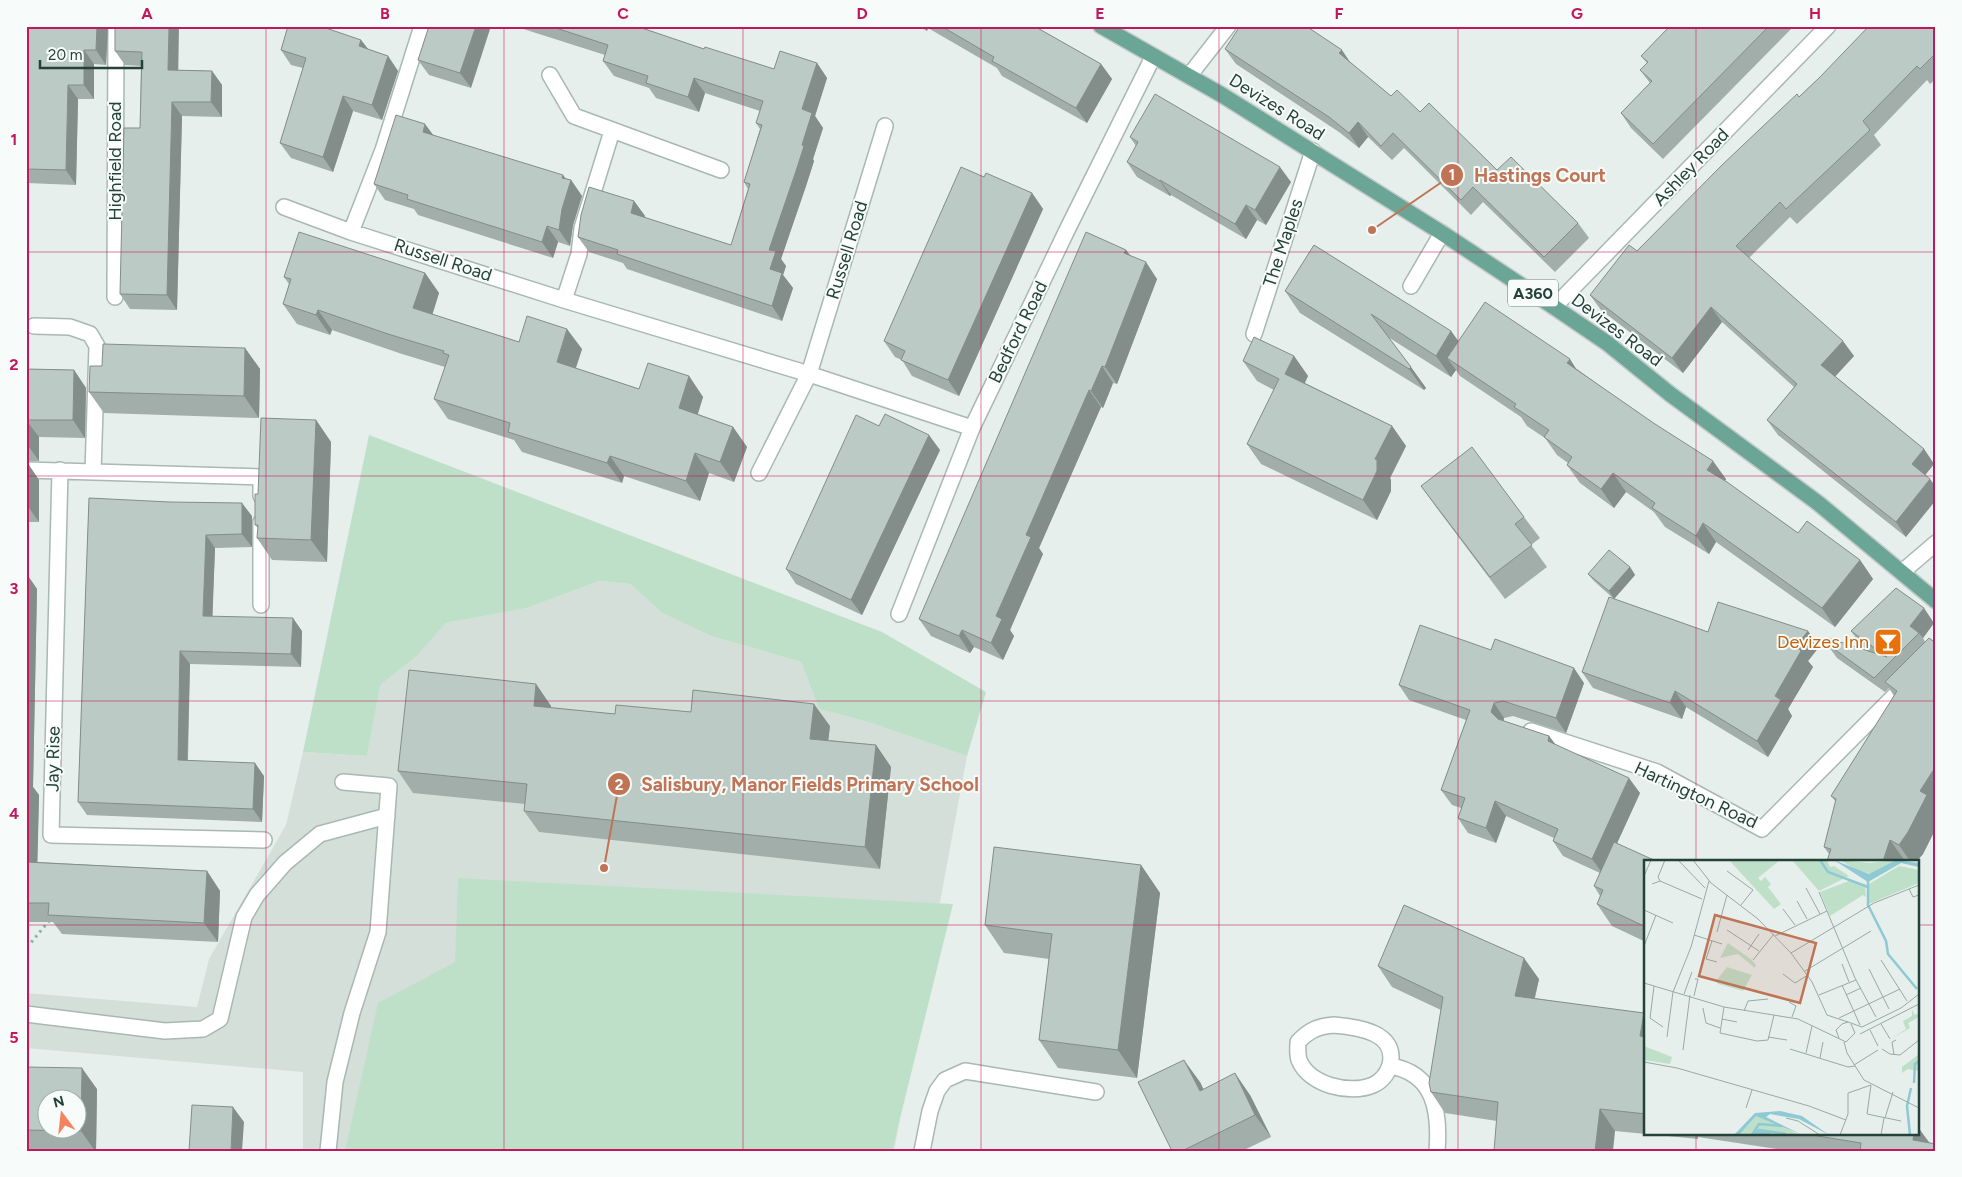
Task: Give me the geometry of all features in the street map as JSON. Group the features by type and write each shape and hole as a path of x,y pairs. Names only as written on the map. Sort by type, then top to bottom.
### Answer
{"main road":[{"name":"Devizes Road","path":"1101,26 1222,95 1313,151 1442,232 1607,343 1670,394 1818,503 1936,601"}],"street":[{"name":"Highfield Road","path":"114,297 116,26"},
{"path":"351,232 383,150 422,26"},
{"path":"1189,76 1228,26"},
{"name":"Ashley Road","path":"1554,307 1828,26"},
{"name":"Bedford Road","path":"899,614 972,428 1153,57"},
{"path":"550,75 574,116 721,170"},
{"name":"Russell Road","path":"759,473 808,374 885,126"},
{"path":"564,300 579,254 582,228 612,131"},
{"name":"The Maples","path":"1254,334 1313,151"},
{"name":"Russell Road","path":"284,207 351,232 564,300 808,374 972,428"},
{"path":"1411,286 1442,232"},
{"path":"34,326 70,326 90,334 97,346 93,472"},
{"path":"26,470 260,477 261,605"},
{"name":"Jay Rise","path":"60,470 51,836 264,840"},
{"path":"1902,572 1936,543"},
{"name":"Hartington Road","path":"1520,728 1657,772 1762,829 1936,654"},
{"path":"328,1151 335,1082 352,1013 378,932 387,816 388,786 343,782"},
{"path":"26,1014 165,1030 204,1029 220,1019 244,917 257,895 284,863 320,834 387,816"},
{"path":"1322,1026 1352,1027 1367,1030 1377,1034 1386,1042 1390,1054 1390,1066 1384,1078 1372,1085 1356,1088 1340,1087 1322,1082 1310,1075 1300,1062 1297,1052 1298,1042 1312,1030 1322,1026"},
{"path":"1390,1066 1410,1070 1424,1082 1435,1108 1439,1128 1437,1151"},
{"path":"922,1151 930,1110 937,1091 944,1080 965,1071 1096,1092"}],"path":[{"path":"26,945 29,945 50,920"}],"shaded area":[{"path":"599,581 630,584 662,613 711,636 801,662 819,709 868,722 967,756 894,1151 303,1151 303,1072 26,1048 26,993 197,1007 209,959 286,825 303,752 367,756 379,685 417,656 446,623 527,608"}],"green space":[{"path":"369,435 882,632 986,692 967,756 868,722 819,709 801,662 711,636 662,613 630,584 599,581 527,608 446,623 417,656 380,685 367,756 303,752"},
{"path":"458,878 953,904 892,1151 345,1151 378,1003 455,962"}],"building":[{"path":"26,26 97,26 96,50 84,50 84,85 68,85 66,170 26,169"},
{"path":"115,26 169,26 168,70 212,71 211,102 172,102 167,295 120,294 124,128 140,128 142,52 115,51"},
{"path":"288,26 320,26 361,40 359,46 388,56 372,105 343,96 323,157 280,143 306,58 281,50"},
{"path":"429,26 476,26 460,73 418,60"},
{"path":"550,26 636,26 704,49 705,47 774,69 780,51 817,63 802,109 812,113 802,145 804,146 769,250 776,251 770,269 782,273 772,306 617,254 618,250 578,237 581,215 589,187 634,201 631,213 731,245 750,184 744,182 762,125 756,123 763,101 694,78 688,97 646,83 648,76 603,61 608,45"},
{"path":"941,26 1034,26 1101,64 1076,108 992,61 994,57"},
{"path":"1240,26 1306,26 1342,50 1339,53 1391,96 1397,90 1420,112 1429,103 1497,170 1511,157 1578,223 1544,257 1473,187 1461,200 1393,133 1381,146 1358,122 1349,133 1329,117 1225,49"},
{"path":"1670,26 1769,26 1653,144 1621,113 1652,81 1640,70 1648,62 1641,56"},
{"path":"1869,26 1936,26 1936,53 1920,69 1917,66 1863,121 1870,130 1786,209 1780,202 1736,246 1843,341 1821,365 1924,449 1912,464 1930,479 1896,522 1767,420 1797,384 1711,307 1672,358 1590,295 1629,245 1637,251 1722,165 1797,94 1799,97"},
{"path":"1155,94 1280,167 1255,210 1246,205 1235,224 1127,162 1138,142 1130,137"},
{"path":"396,115 425,124 423,132 563,175 562,178 571,180 562,209 559,230 547,226 542,242 407,199 408,195 374,184"},
{"path":"961,167 984,177 986,173 1032,193 948,380 901,360 905,351 884,341"},
{"path":"299,232 425,273 413,308 519,342 527,316 567,329 557,362 639,389 648,363 689,376 679,408 733,427 720,462 695,453 686,481 610,456 607,463 508,432 510,423 434,399 449,355 443,353 444,351 318,310 316,315 283,304 291,279 284,277"},
{"path":"1086,232 1126,250 1124,253 1146,262 1105,367 1102,366 1091,391 1089,390 1026,535 1031,537 996,616 1002,619 991,643 962,630 959,636 919,619"},
{"path":"1314,245 1451,331 1436,356 1371,314 1411,367 1409,369 1285,291"},
{"path":"1485,302 1570,359 1567,363 1655,424 1713,461 1707,470 1727,482 1798,533 1807,521 1860,560 1822,608 1703,523 1696,536 1652,508 1655,503 1613,473 1601,489 1567,465 1572,457 1544,437 1549,430 1514,407 1516,404 1447,358"},
{"path":"1254,337 1294,356 1285,374 1392,426 1375,459 1377,460 1377,471 1363,500 1247,444 1279,379 1243,361"},
{"path":"103,344 245,348 244,396 89,392 90,366 102,366"},
{"path":"26,369 74,370 73,420 26,420"},
{"path":"885,414 929,435 851,600 786,569 856,415 879,426"},
{"path":"261,418 316,420 311,540 257,538 258,525 255,525 255,494 258,494"},
{"path":"1472,447 1524,517 1515,524 1532,545 1490,577 1421,486"},
{"path":"27,462 27,505 26,505"},
{"path":"89,498 242,503 242,534 206,535 203,616 293,618 291,654 180,651 178,760 255,763 253,809 78,802"},
{"path":"1609,550 1630,567 1609,591 1588,574"},
{"name":"Devizes Inn","path":"1896,588 1924,608 1910,626 1919,633 1874,678 1826,643 1828,638 1887,657 1851,631"},
{"path":"1609,597 1708,632 1718,602 1808,631 1796,646 1801,651 1775,696 1781,700 1757,741 1675,691 1670,703 1582,672"},
{"path":"1420,625 1491,650 1495,639 1574,668 1556,718 1503,701 1494,703 1491,712 1498,719 1549,736 1548,741 1629,778 1592,859 1553,841 1558,829 1495,801 1486,828 1458,818 1465,798 1441,790 1470,710 1399,685"},
{"path":"1929,638 1936,643 1936,766 1920,791 1927,795 1908,832 1899,845 1890,840 1883,860 1827,860 1831,849 1824,847 1836,799 1831,796 1897,691 1885,682"},
{"path":"409,670 536,684 534,706 615,714 616,705 691,712 693,690 814,704 810,739 876,745 865,847 524,811 527,784 398,771"},
{"path":"1614,842 1654,860 1644,860 1644,926 1597,904 1603,890 1594,886"},
{"path":"994,847 1141,865 1118,1050 1039,1040 1052,934 985,925"},
{"path":"26,862 207,871 204,923 48,915 49,903 26,903"},
{"path":"1404,905 1524,958 1515,996 1644,1013 1640,1036 1644,1037 1644,1114 1600,1109 1595,1151 1494,1151 1498,1102 1431,1092 1429,1083 1443,997 1378,966"},
{"path":"1184,1060 1200,1091 1235,1073 1255,1115 1182,1151 1172,1151 1138,1082"},
{"path":"26,1067 82,1068 82,1090 38,1090 38,1130 26,1130"},
{"path":"192,1105 233,1107 231,1151 189,1151"},
{"path":"1805,1134 1914,1134 1913,1140 1936,1144 1936,1151 1860,1151 1861,1143"}],"place":[{"name":"Hastings Court","path":"1372,230"},
{"name":"Devizes Inn","path":"1888,642"},
{"name":"Salisbury, Manor Fields Primary School","path":"604,868"}]}
